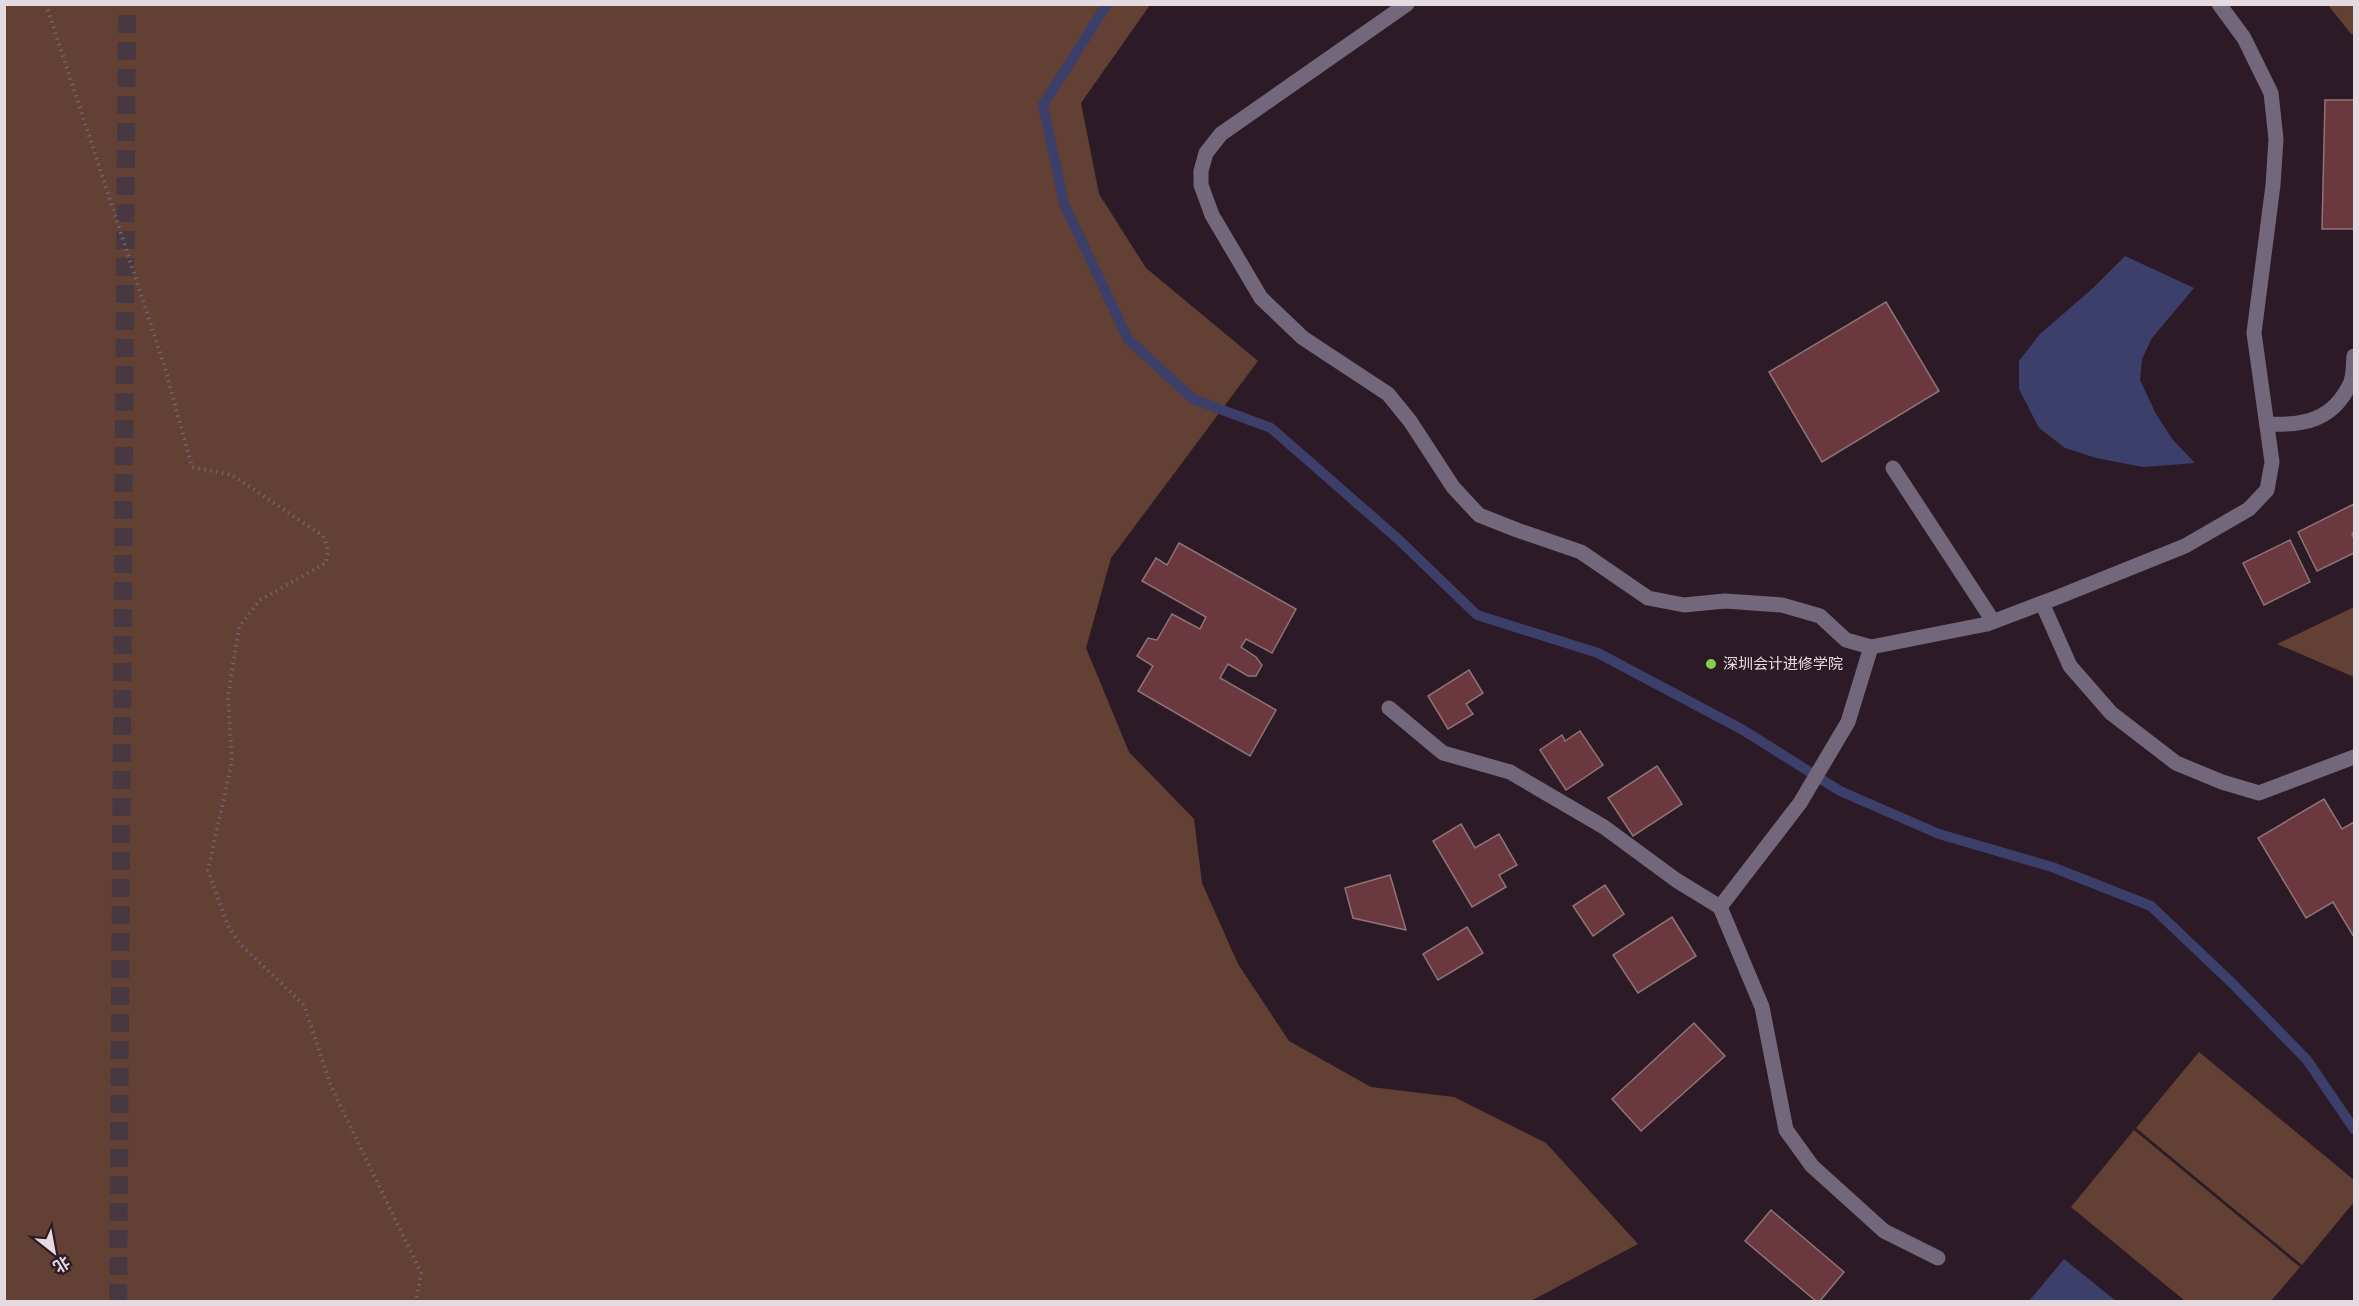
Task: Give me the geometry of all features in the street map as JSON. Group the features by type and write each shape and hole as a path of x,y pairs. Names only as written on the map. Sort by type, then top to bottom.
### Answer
{"lane":[{"path":"1407,4 1221,134 1206,153 1201,171 1201,185 1212,215 1261,298 1303,338 1388,394 1410,421 1453,487 1479,514 1581,552 1648,598 1684,605 1725,601 1782,605 1820,616 1846,640 1871,647 1994,621 2186,546 2249,509 2267,490 2272,462 2254,333 2273,185 2276,139 2271,93 2244,38 2219,4"},
{"path":"2267,424 2307,423 2334,409 2351,382 2355,356"},
{"path":"1893,468 1994,621"},
{"path":"2042,603 2070,666 2111,713 2176,763 2222,782 2259,793 2355,757"},
{"path":"1720,907 1803,798 1829,755 1848,722 1871,647"},
{"path":"1389,708 1443,753 1510,772 1604,827 1676,880 1720,907 1762,1007 1786,1130 1812,1166 1884,1231 1938,1258"}],"path":[{"path":"46,4 165,368 192,467 232,475 322,536 328,550 326,563 260,600 239,627 228,697 232,761 208,870 228,926 240,944 304,1005 332,1086 421,1273 416,1302"}],"shaded area":[{"path":"5,4 1150,5 1081,103 1099,194 1146,268 1258,361 1111,558 1086,648 1129,752 1194,819 1202,883 1238,964 1289,1041 1371,1087 1454,1097 1546,1143 1638,1244 1529,1302 5,1301"},
{"path":"2328,5 2354,5 2354,34 2351,34"},
{"path":"2354,607 2354,677 2277,644"},
{"path":"2199,1052 2354,1180 2354,1202 2302,1265 2136,1128"},
{"path":"2134,1130 2300,1267 2271,1301 2185,1301 2071,1207"}],"water":[{"path":"2125,256 2194,288 2152,338 2142,359 2140,380 2156,414 2173,440 2195,463 2143,467 2096,458 2065,448 2039,428 2019,389 2019,361 2040,334 2092,289"},
{"path":"2064,1259 2116,1301 2029,1301"}],"building":[{"path":"2325,100 2354,100 2354,229 2322,229"},
{"path":"1886,302 1939,391 1822,462 1769,372"},
{"path":"2354,504 2354,532 2352,534 2354,553 2317,571 2298,532"},
{"path":"2290,540 2310,582 2264,605 2243,563"},
{"path":"1179,543 1296,609 1272,653 1246,639 1241,647 1256,657 1262,665 1256,676 1248,676 1228,664 1220,678 1276,710 1250,756 1138,691 1153,666 1137,656 1148,638 1157,640 1172,614 1200,629 1206,617 1142,581 1156,558 1167,565"},
{"path":"1469,670 1483,693 1466,704 1473,714 1448,729 1428,696"},
{"path":"1580,731 1603,765 1566,790 1540,750 1562,735 1565,741"},
{"path":"1657,766 1682,804 1633,836 1608,798"},
{"path":"2324,799 2342,829 2354,822 2354,937 2333,902 2306,918 2258,838"},
{"path":"1461,824 1475,848 1499,834 1517,865 1499,875 1506,887 1472,907 1433,841"},
{"path":"1390,875 1406,930 1353,918 1345,888"},
{"path":"1605,885 1624,914 1593,936 1573,906"},
{"path":"1672,917 1696,956 1638,993 1613,955"},
{"path":"1467,927 1483,953 1438,980 1423,954"},
{"path":"1694,1023 1725,1056 1641,1131 1612,1099"},
{"path":"1771,1210 1844,1272 1819,1302 1745,1241"}],"waterway":[{"path":"1107,4 1043,105 1064,204 1128,339 1193,399 1271,428 1398,539 1477,615 1598,653 1743,730 1840,791 1939,834 2052,867 2151,906 2231,982 2307,1060 2354,1129"}],"tunnel":[{"path":"118,1302 127,4"}],"place":[{"name":"深圳会计进修学院","path":"1711,664"}]}
